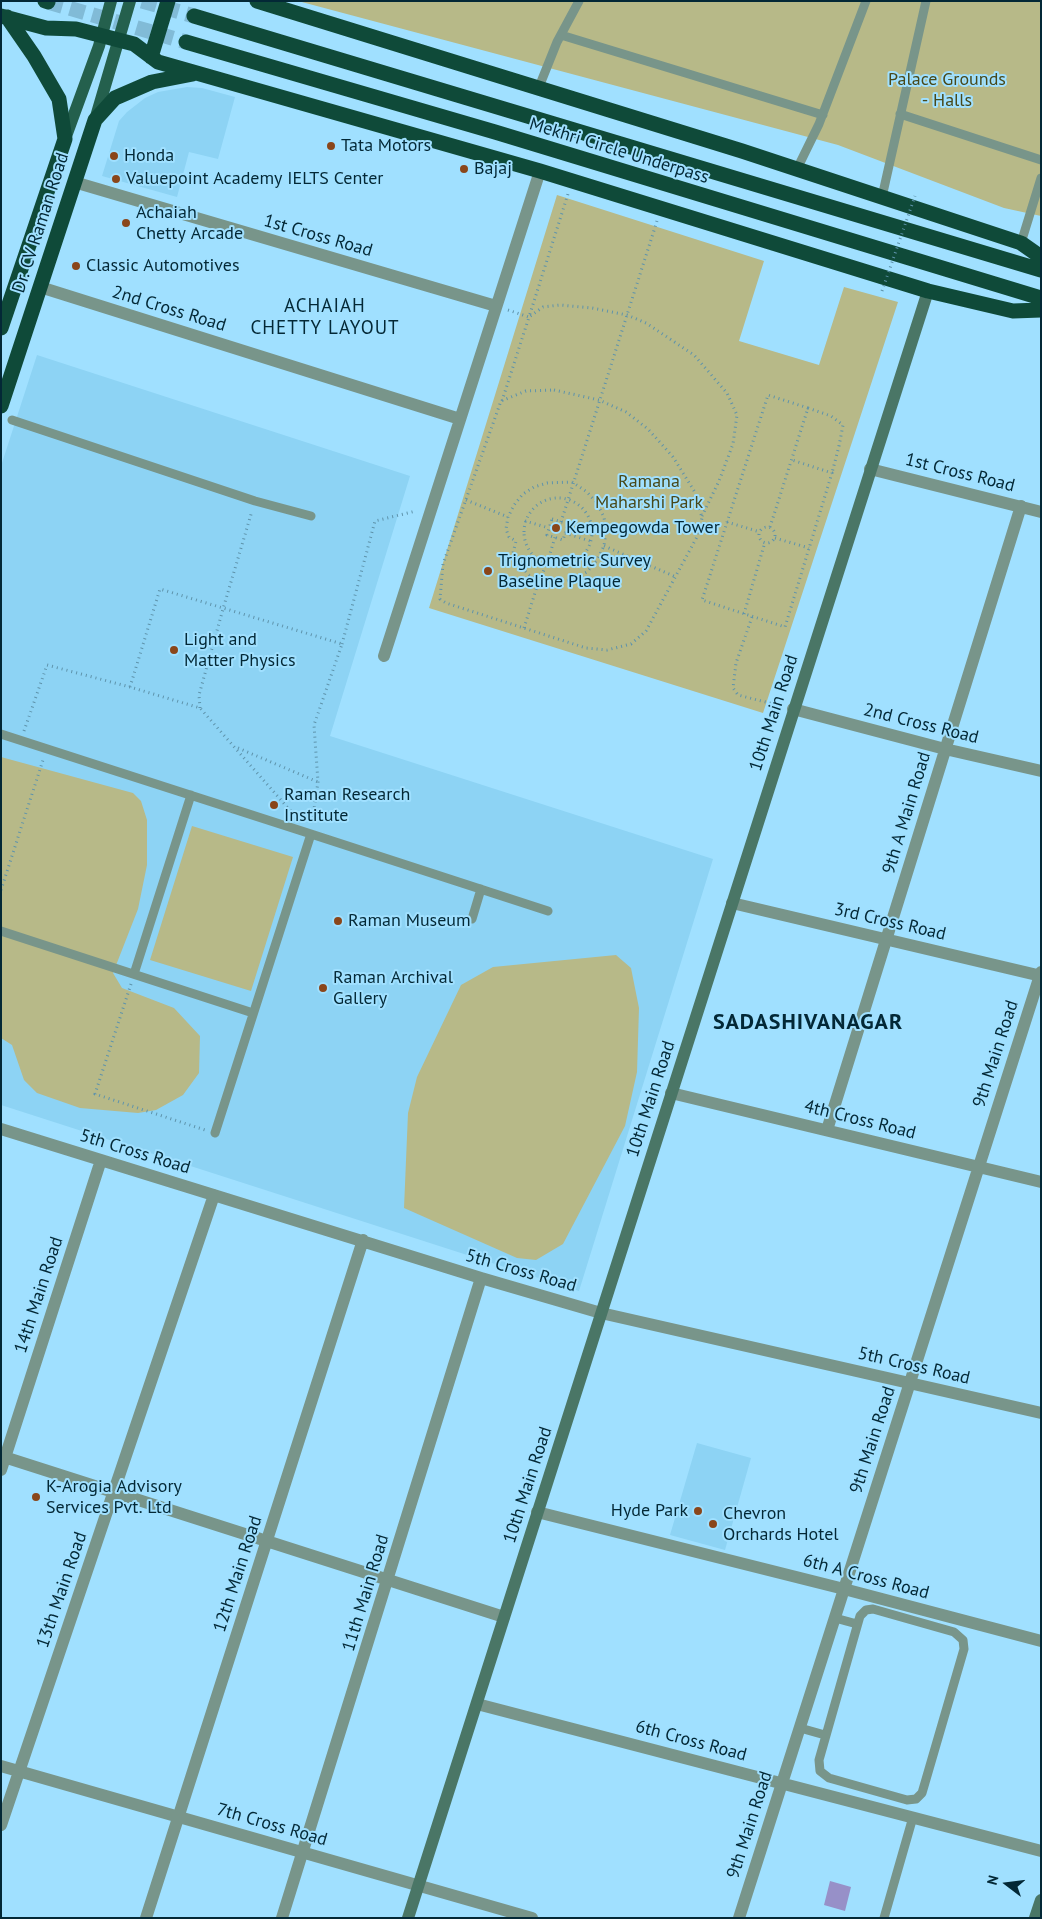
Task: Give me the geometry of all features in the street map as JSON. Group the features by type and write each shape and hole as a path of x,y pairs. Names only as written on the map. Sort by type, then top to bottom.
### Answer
{"highway":[{"path":"151,57 168,1"},
{"path":"257,1 797,169 1021,243 1041,257"},
{"name":"Mekhri Circle Underpass","path":"194,16 1041,270"},
{"path":"4,17 46,28 76,29 102,35 118,45 134,44 158,62 540,171 928,291 1013,311 1041,310"},
{"path":"4,17 34,56 59,99 65,138"},
{"name":"Mekhri Circle Underpass","path":"186,42 495,132 1041,298"},
{"path":"94,120 115,98 152,82 197,73"},
{"name":"Dr. CV Raman Road","path":"1,406 94,120"},
{"name":"Dr. CV Raman Road","path":"1,328 65,138"}],"main road":[{"name":"Dr. CV Raman Road","path":"94,120 130,1"},
{"name":"Dr. CV Raman Road","path":"65,138 102,35 109,6"}],"street":[{"path":"384,656 540,171"},
{"name":"1st Cross Road","path":"74,182 496,306"},
{"name":"2nd Cross Road","path":"40,287 460,419"},
{"name":"10th Main Road","path":"408,1918 928,291"},
{"name":"1st Cross Road","path":"870,469 1041,512"},
{"name":"9th A Main Road","path":"827,1130 1021,506"},
{"name":"2nd Cross Road","path":"793,710 945,749 1041,771"},
{"name":"3rd Cross Road","path":"732,903 1040,975"},
{"name":"9th Main Road","path":"739,1918 1040,975"},
{"name":"4th Cross Road","path":"671,1093 1041,1182"},
{"name":"5th Cross Road","path":"1,1129 600,1313 1041,1413"},
{"name":"14th Main Road","path":"3,1461 101,1160"},
{"name":"13th Main Road","path":"1,1825 214,1195"},
{"name":"12th Main Road","path":"146,1918 363,1240"},
{"name":"11th Main Road","path":"282,1918 481,1278"},
{"path":"3,1461 114,1491 504,1617"},
{"name":"6th A Cross Road","path":"538,1512 1041,1641"},
{"name":"6th Cross Road","path":"476,1704 1041,1851"},
{"name":"7th Cross Road","path":"1,1766 532,1918"},
{"path":"1035,1918 1041,1900"}],"lane":[{"path":"538,87 561,34 579,1"},
{"path":"797,169 823,115 866,1"},
{"path":"882,197 926,1"},
{"path":"561,34 823,115"},
{"path":"900,114 1041,160"},
{"path":"1021,243 1041,178"},
{"path":"12,420 255,501 311,516"},
{"path":"1,734 548,912"},
{"path":"134,974 191,796"},
{"path":"215,1133 311,834"},
{"path":"472,919 481,889"},
{"path":"1,931 253,1012"},
{"path":"873,1609 954,1632 963,1640 964,1649 922,1794 916,1799 907,1800 829,1778 820,1771 818,1760 825,1735 857,1624 860,1616 866,1610 873,1609"},
{"path":"835,1618 857,1624"},
{"path":"800,1728 825,1735"},
{"path":"884,1918 913,1817"}],"path":[{"path":"529,317 543,307 560,305 627,314 646,323 694,355 727,393 737,415 733,444 702,518 698,534 646,631 631,644 607,650 586,648 446,603 440,599 443,564 501,401 572,181"},
{"path":"882,291 915,196"},
{"path":"561,522 572,482 661,209"},
{"path":"496,306 529,317"},
{"path":"501,401 526,391 554,390 599,400 626,412 648,429 673,457 696,494 702,518"},
{"path":"768,395 831,416 843,426 840,446 832,473 785,626 702,600 768,395"},
{"path":"770,527 808,408"},
{"path":"792,460 832,473"},
{"path":"572,482 587,492 597,504 604,517 604,546 598,560 587,572 574,579 559,583 539,580 529,575 512,557 516,541 509,537 506,529 508,517 514,505 523,494 534,487 547,483 572,482"},
{"path":"554,498 567,499 579,505 587,515 591,528 590,541 584,553 574,562 561,566 547,564 536,558 527,548 524,535 525,522 532,510 542,502 554,498"},
{"path":"466,500 508,517"},
{"path":"200,708 199,695 222,609 255,501"},
{"path":"311,834 318,782 314,725 342,644 375,521 432,507"},
{"path":"552,519 568,524 563,540 547,535 549,528 552,519"},
{"path":"525,522 549,528"},
{"path":"727,522 760,532"},
{"path":"764,527 770,527 775,532 775,538 771,542 764,542 760,538 760,532 764,527"},
{"path":"565,533 590,541"},
{"path":"524,628 555,537"},
{"path":"775,538 809,548"},
{"path":"744,614 764,542"},
{"path":"604,546 676,577"},
{"path":"130,687 160,589 342,644"},
{"path":"752,616 736,663 732,688 738,695 793,710"},
{"path":"21,741 47,665 200,708 311,834"},
{"path":"235,747 318,782"},
{"path":"1,890 46,749"},
{"path":"134,974 95,1094 215,1133"}],"shaded area":[{"path":"187,87 202,88 235,97 218,159 189,152 177,197 102,176 119,121 127,112 145,98 158,92"},
{"name":"Raman Research Institute","path":"37,355 410,476 330,736 713,859 579,1291 1,1105 1,466"},
{"path":"697,1443 751,1458 725,1550 670,1535"},
{"path":"830,1881 851,1887 845,1911 824,1905"}],"green space":[{"name":"Palace Grounds - Halls","path":"298,1 1041,1 1041,216 1004,208 838,145"},
{"name":"Ramana Maharshi Park","path":"557,195 764,261 739,341 819,365 844,287 898,302 763,713 429,608"},
{"path":"1,757 133,793 141,801 147,820 147,865 138,909 113,973 122,988 174,1008 200,1036 199,1073 183,1095 156,1110 138,1113 80,1108 37,1093 24,1080 12,1045 1,1038"},
{"path":"192,826 293,857 251,991 150,960"},
{"path":"616,955 631,968 639,1008 637,1072 625,1126 563,1244 536,1260 517,1258 404,1208 408,1113 417,1077 461,985 493,967"}],"tunnel":[{"path":"142,1 194,16"},
{"path":"48,2 186,42"}],"place":[{"name":"Tata Motors","path":"331,146"},
{"name":"Honda","path":"114,156"},
{"name":"Bajaj","path":"464,169"},
{"name":"Valuepoint Academy IELTS Center","path":"116,179"},
{"name":"Achaiah Chetty Arcade","path":"126,223"},
{"name":"Classic Automotives","path":"76,266"},
{"name":"Kempegowda Tower","path":"556,528"},
{"name":"Trignometric Survey Baseline Plaque","path":"488,571"},
{"name":"Light and Matter Physics","path":"174,650"},
{"name":"Raman Research Institute","path":"274,805"},
{"name":"Raman Museum","path":"338,921"},
{"name":"Raman Archival Gallery","path":"323,988"},
{"name":"K-Arogia Advisory Services Pvt. Ltd","path":"36,1497"},
{"name":"Hyde Park","path":"698,1511"},
{"name":"Chevron Orchards Hotel","path":"713,1524"}],"district":[{"name":"ACHAIAH CHETTY LAYOUT","path":"325,318"},
{"name":"SADASHIVANAGAR","path":"808,1023"}]}
